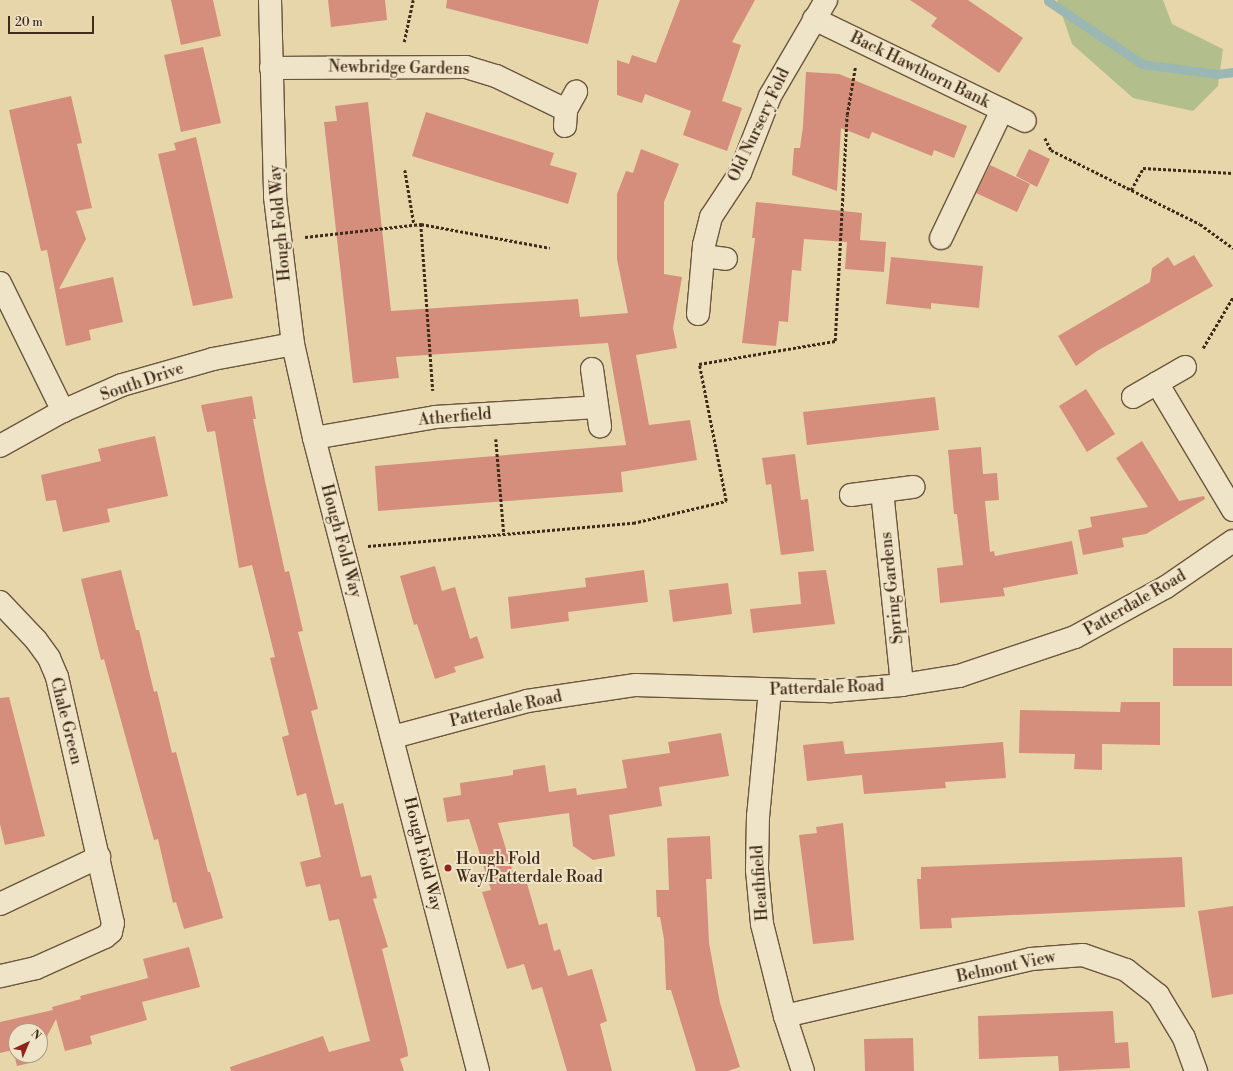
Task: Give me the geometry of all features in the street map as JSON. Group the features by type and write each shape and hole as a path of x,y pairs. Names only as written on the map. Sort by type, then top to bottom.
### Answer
{"street":[{"name":"Hough Fold Way","path":"270,0 271,68 279,240 293,344 314,438 393,737 478,1071"},
{"name":"Back Hawthorn Bank","path":"821,6 859,42 1025,121"},
{"name":"Old Nursery Fold","path":"698,314 703,256 711,217 740,173 770,96 821,6"},
{"name":"Newbridge Gardens","path":"271,68 400,66 466,67 482,71 569,109"},
{"path":"941,238 1002,110"},
{"path":"703,256 726,259"},
{"path":"0,283 63,411"},
{"name":"South Drive","path":"0,446 63,411 122,385 170,370 293,344"},
{"path":"1133,398 1185,367"},
{"name":"Atherfield","path":"314,438 435,417 494,413 599,417 592,369"},
{"path":"1157,383 1233,510"},
{"path":"851,495 914,487"},
{"name":"Spring Gardens","path":"882,491 902,685"},
{"name":"Patterdale Road","path":"393,737 527,701 636,685 832,691 902,685 959,676 1075,637 1166,587 1233,541"},
{"name":"Chale Green","path":"0,602 36,640 49,658 57,677 113,923 111,932 36,968 0,976"},
{"name":"Heathfield","path":"770,690 758,816 757,870 762,924 784,1016 803,1071"},
{"path":"0,904 99,857"},
{"name":"Belmont View","path":"784,1016 1031,959 1084,955 1126,970 1158,995 1184,1038 1196,1071"}],"path":[{"path":"400,66 412,0"},
{"path":"343,549 633,523 726,501 699,364 835,341 847,115 859,42"},
{"path":"1025,121 1042,132 1051,150 1200,224 1233,248"},
{"path":"1131,190 1143,168 1233,173"},
{"path":"405,170 414,225"},
{"path":"279,240 421,224 550,248"},
{"path":"421,224 435,417"},
{"path":"1185,367 1196,360 1233,297"},
{"path":"494,413 504,534"}],"green space":[{"path":"1057,0 1163,0 1172,24 1223,49 1218,86 1193,111 1133,98 1072,44"}],"building":[{"path":"171,0 213,0 221,36 181,45"},
{"path":"328,0 385,0 387,20 331,27"},
{"path":"447,0 599,0 588,44 446,8"},
{"path":"680,0 755,0 732,42 741,45 722,101 742,108 727,151 683,135 691,111 645,94 642,103 617,95 617,60 629,64 632,55 656,63"},
{"path":"910,0 968,0 1023,38 999,73 931,26 937,18"},
{"path":"203,47 221,123 181,132 164,55"},
{"path":"806,72 839,74 967,126 954,158 934,150 932,156 872,132 869,139 841,128 837,191 792,175 794,148 800,148 803,126"},
{"path":"71,96 82,143 77,144 92,208 76,211 86,239 59,289 113,277 123,322 89,330 91,340 66,346 47,250 41,251 9,110"},
{"path":"368,102 391,311 578,299 580,317 628,313 617,259 617,194 626,171 633,173 641,149 679,164 664,202 664,274 682,277 673,328 677,348 636,355 649,425 690,420 697,460 621,472 623,492 378,511 375,466 626,445 608,343 396,357 399,378 353,383 324,122 337,121 335,106"},
{"path":"426,112 554,153 550,165 577,173 568,204 412,156"},
{"path":"196,137 233,298 193,306 158,154 176,150 174,143"},
{"path":"1029,149 1050,159 1037,187 1016,176"},
{"path":"990,165 1030,184 1017,212 976,193"},
{"path":"756,202 862,213 860,240 886,242 884,272 845,269 847,242 804,239 801,271 792,270 788,322 779,321 776,346 742,343 755,238 752,238"},
{"path":"1194,255 1213,286 1097,351 1076,366 1058,336 1150,282 1152,268 1168,257 1174,266"},
{"path":"891,257 983,266 979,308 931,303 931,309 886,304"},
{"path":"1086,389 1115,434 1087,452 1059,406"},
{"path":"252,396 256,419 253,419 265,481 285,572 289,571 303,631 298,632 318,709 311,711 335,805 343,803 361,877 371,875 377,898 373,899 388,947 382,949 407,1048 408,1056 400,1059 404,1071 231,1071 230,1067 323,1036 329,1052 370,1041 339,919 329,921 320,884 306,887 300,862 321,857 306,793 297,796 282,737 289,735 270,658 275,657 252,565 239,568 215,431 207,432 201,405"},
{"path":"935,397 939,430 807,445 803,412"},
{"path":"155,436 168,496 107,509 110,522 63,532 56,500 46,501 41,475 101,461 98,449"},
{"path":"1142,441 1179,501 1204,496 1205,499 1146,534 1122,538 1124,547 1083,555 1078,530 1092,527 1090,517 1148,507 1116,458"},
{"path":"981,447 983,474 997,473 999,500 985,501 990,552 994,551 995,556 1072,541 1078,574 1003,588 1005,596 940,603 937,568 963,565 957,514 954,514 948,450"},
{"path":"795,454 801,500 808,499 814,551 781,555 771,484 766,485 762,458"},
{"path":"435,566 442,591 455,587 470,639 477,636 484,658 454,667 456,672 435,679 417,624 414,625 400,576"},
{"path":"121,570 136,630 139,630 154,692 157,691 172,753 176,752 208,872 210,872 223,918 184,929 176,902 173,903 158,839 154,840 104,659 101,660 81,579"},
{"path":"644,570 648,602 568,612 569,621 511,629 508,597 586,587 585,578"},
{"path":"826,570 835,624 753,633 750,609 801,604 798,572"},
{"path":"728,583 732,614 673,622 669,590"},
{"path":"1173,648 1232,648 1232,686 1173,686"},
{"path":"9,697 45,836 5,845 0,824 0,698"},
{"path":"1121,702 1160,702 1160,745 1102,744 1102,770 1074,769 1075,754 1019,753 1020,710 1120,712"},
{"path":"721,733 729,776 659,787 662,806 609,815 615,856 593,860 573,846 569,813 498,823 516,882 526,880 539,925 547,923 554,951 560,949 568,976 592,969 607,1021 600,1024 612,1071 567,1071 542,987 532,990 524,964 507,969 482,892 491,890 469,819 447,822 443,798 461,795 460,783 513,775 513,770 545,765 549,792 576,788 577,795 627,788 622,760 670,753 668,742"},
{"path":"843,741 845,754 1003,742 1006,778 945,782 946,788 864,794 862,775 807,781 803,745"},
{"path":"843,823 854,940 813,944 799,835 817,833 816,827"},
{"path":"710,836 712,879 706,879 709,943 720,1003 740,1067 728,1071 696,1071 671,990 666,990 664,939 660,917 657,917 656,890 669,890 667,838"},
{"path":"1182,857 1185,907 951,918 952,928 920,929 917,879 921,879 921,867"},
{"path":"1233,906 1233,994 1212,998 1198,911"},
{"path":"189,947 200,987 142,1002 147,1020 90,1036 92,1044 65,1051 56,1019 48,1034 48,1023 8,1023 8,1051 0,1053 0,1022 53,1010 52,1007 81,999 80,996 148,978 143,959"},
{"path":"1113,1011 1115,1043 1128,1042 1130,1068 1059,1071 1058,1056 979,1059 978,1016"},
{"path":"913,1038 914,1071 865,1071 864,1039"},
{"path":"16,1063 30,1063 17,1066"}],"waterway":[{"path":"1048,1 1142,64 1217,74 1233,72"}],"place":[{"name":"Hough Fold Way/Patterdale Road","path":"448,868"}]}
